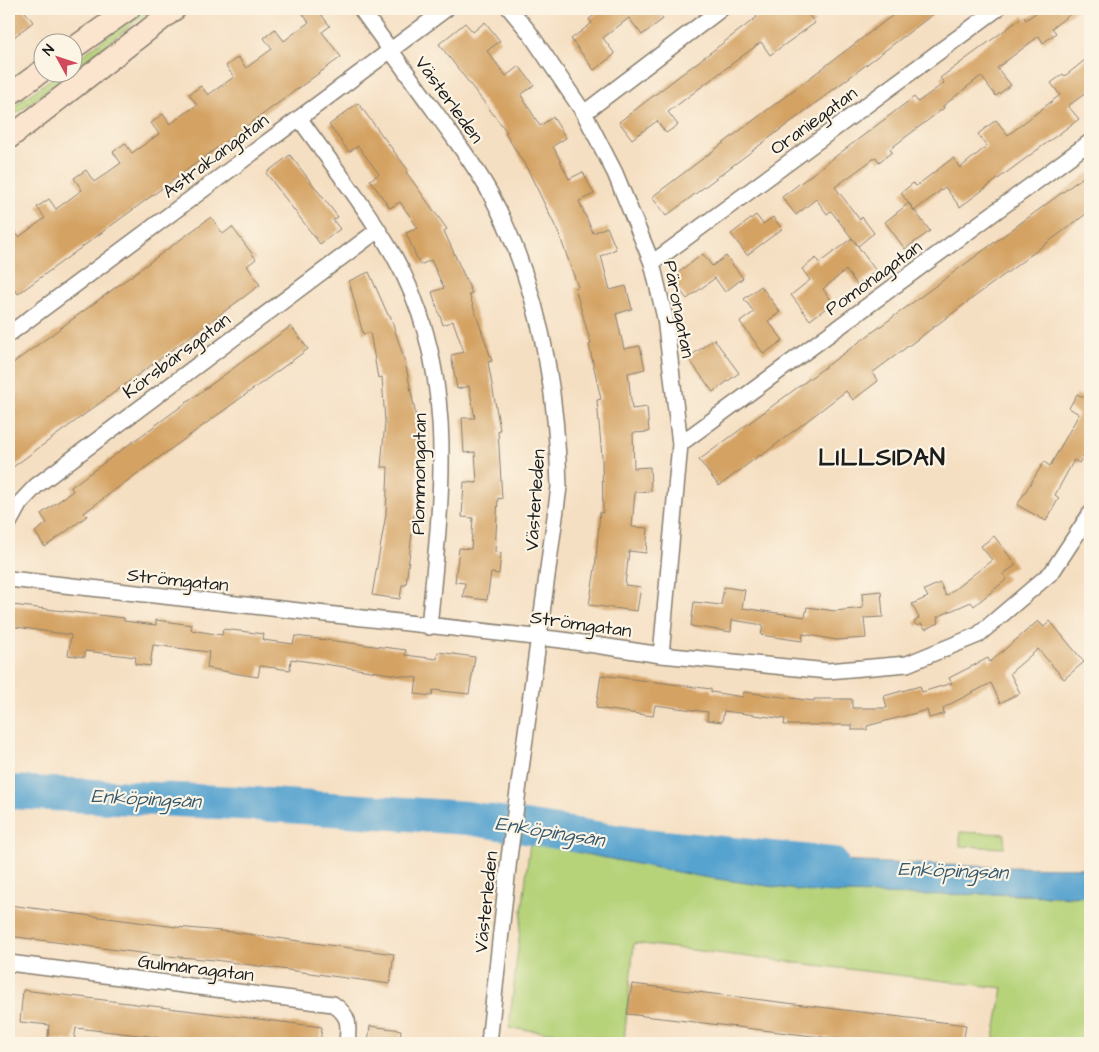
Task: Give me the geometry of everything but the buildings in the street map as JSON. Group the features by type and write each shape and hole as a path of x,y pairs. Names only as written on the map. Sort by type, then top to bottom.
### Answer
{"main road":[{"path":"82,42 129,9"},
{"path":"9,138 175,9"},
{"path":"9,95 32,78"}],"street":[{"name":"Västerleden","path":"361,9 470,161 490,194 510,235 535,303 554,392 558,435 559,487 509,858 489,1043"},
{"name":"Astrakangatan","path":"9,334 446,9"},
{"name":"Pärongatan","path":"510,9 529,32 584,112 615,172 652,263 665,318 680,444 661,654"},
{"path":"584,112 721,9"},
{"name":"Oraniegatan","path":"652,263 998,9"},
{"name":"Plommongatan","path":"299,118 378,230 394,257 411,292 424,332 435,378 442,431 441,494 429,627"},
{"name":"Pomonagatan","path":"680,444 1090,142"},
{"name":"Körsbärsgatan","path":"9,523 20,504 36,486 378,230"},
{"name":"Strömgatan","path":"9,579 429,627 539,637 661,654 828,671 907,664 978,635 1052,572 1090,514"},
{"name":"Gulmåragatan","path":"9,963 334,1004 344,1012 349,1025 347,1043"}],"green space":[{"path":"145,9 152,9 82,63 82,56"},
{"path":"47,82 57,82 9,119 9,110"},
{"path":"960,832 1005,834 1004,848 960,846"},
{"path":"530,842 745,875 883,890 1072,897 1090,894 1090,1043 993,1043 1003,988 634,943 624,1041 509,1028"}],"water":[{"path":"540,826 701,856 997,867 1090,868 1090,897 811,892 703,877 539,845"}],"waterway":[{"name":"Enköpingsån","path":"9,792 239,803 467,818 634,844 832,864"}],"district":[{"name":"LILLSIDAN","path":"882,457"}]}
